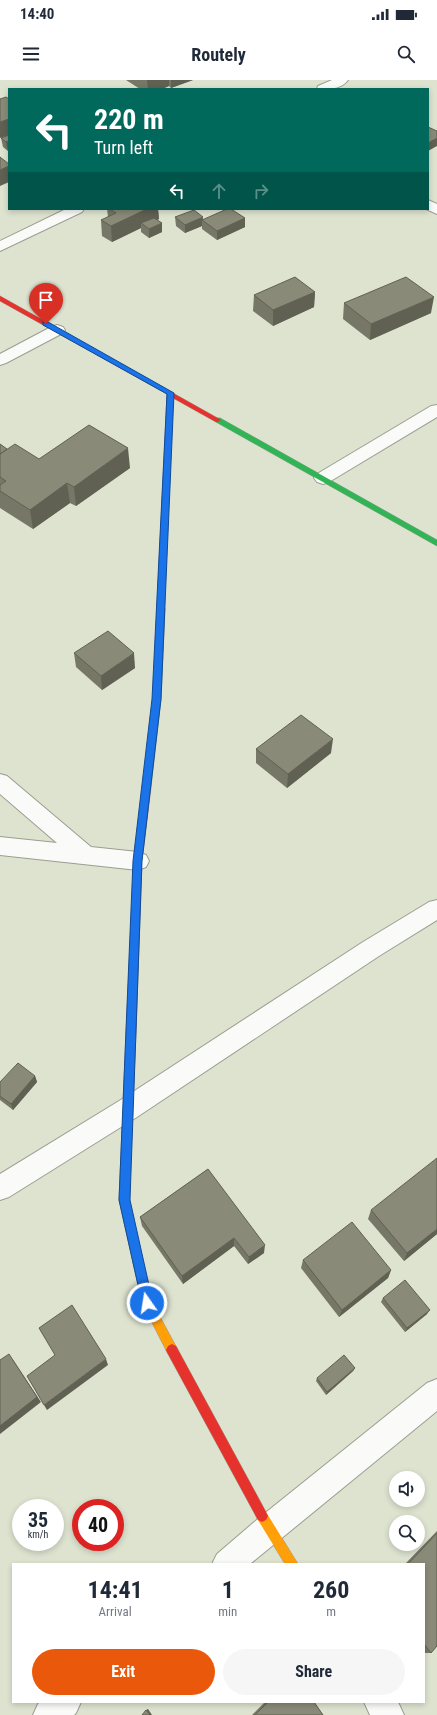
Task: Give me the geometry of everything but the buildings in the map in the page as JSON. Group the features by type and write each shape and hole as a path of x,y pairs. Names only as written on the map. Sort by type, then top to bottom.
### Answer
{"street":[{"path":"325,88 342,80"},
{"path":"0,247 75,210"},
{"path":"0,298 437,543"},
{"path":"0,360 57,330"},
{"path":"170,393 156,699 138,861 124,1200 147,1303 269,1528 291,1563"},
{"path":"323,478 437,410"},
{"path":"0,782 84,854"},
{"path":"0,846 138,861"},
{"path":"0,1188 128,1109 371,949 437,909"},
{"path":"228,1563 269,1528 437,1393"},
{"path":"49,1715 64,1703"},
{"path":"381,1703 388,1715"}],"traffic: fast":[{"path":"218,420 437,543"},
{"path":"147,787 157,699 161,608"}],"traffic: slow":[{"path":"131,1033 124,1200 147,1303 172,1350"},
{"path":"262,1516 291,1563"}],"traffic: jam":[{"path":"0,298 218,420"},
{"path":"161,608 170,393"},
{"path":"131,1033 138,861 147,787"},
{"path":"172,1350 262,1516"}],"route":[{"path":"46,324 170,393 156,699 138,861 124,1200 147,1303"}]}
